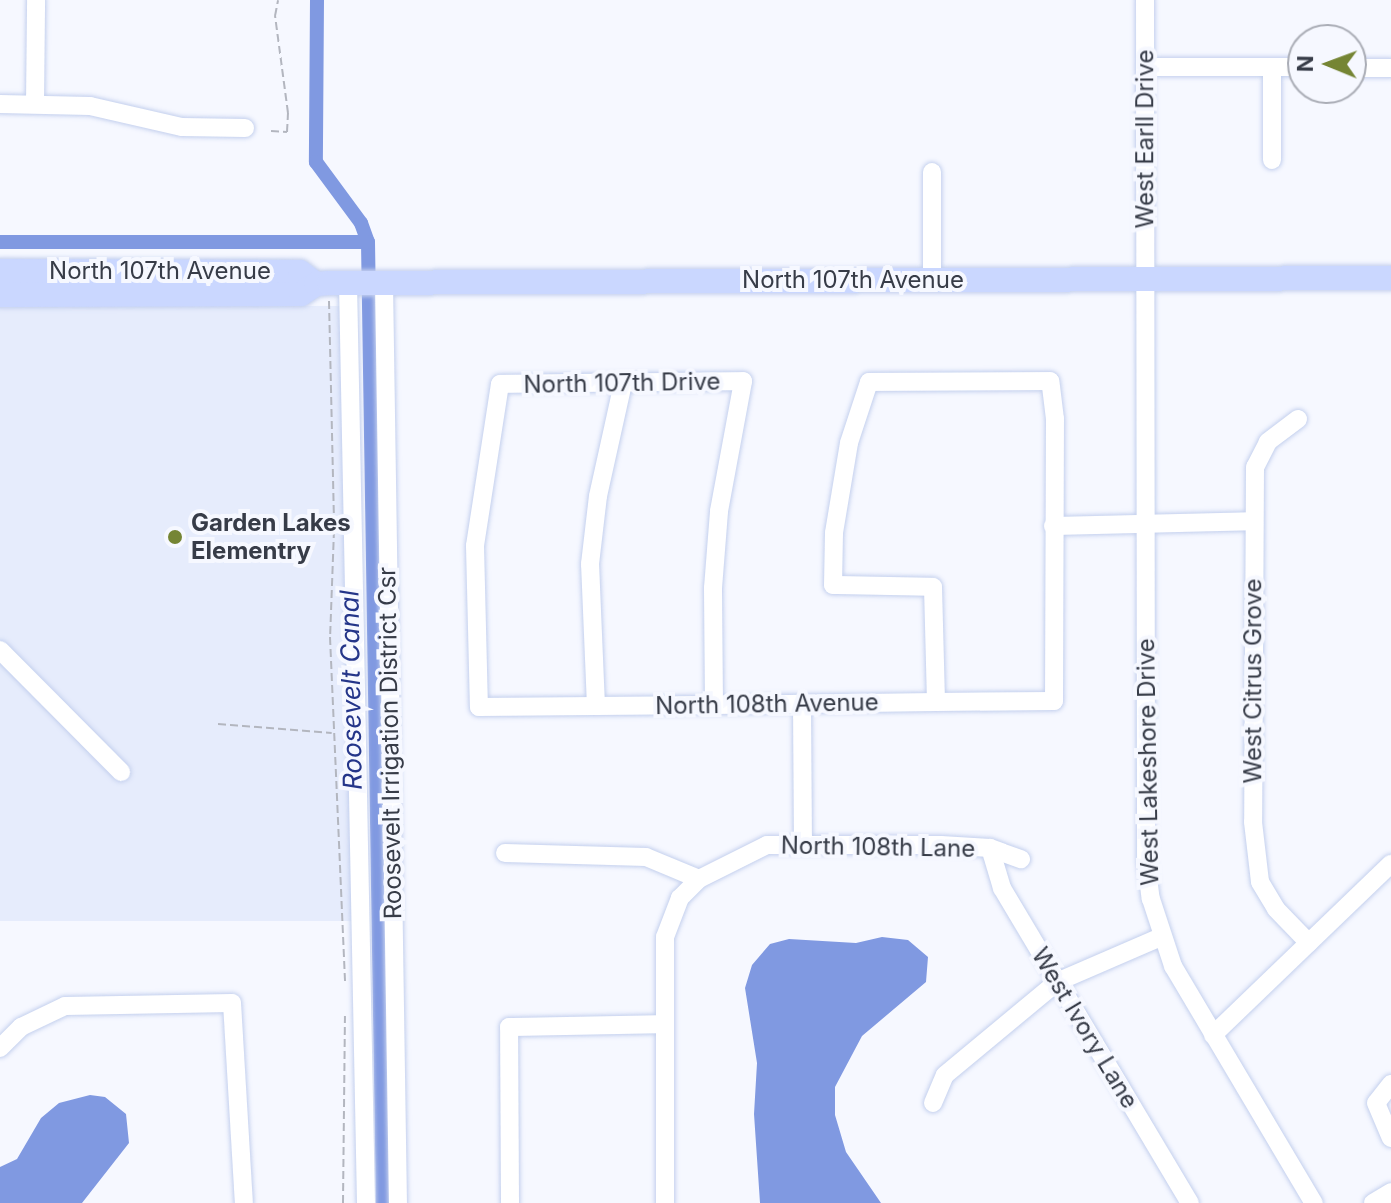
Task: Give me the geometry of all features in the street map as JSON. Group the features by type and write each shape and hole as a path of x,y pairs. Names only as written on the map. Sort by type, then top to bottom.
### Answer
{"main road":[{"name":"North 107th Avenue","path":"0,271 300,272 336,284"},
{"name":"North 107th Avenue","path":"0,295 301,294 336,284 384,283 1391,278"}],"street":[{"path":"35,104 36,0"},
{"name":"West Earll Drive","path":"1145,0 1145,279"},
{"path":"1145,67 1287,67"},
{"path":"1272,67 1272,160"},
{"path":"1367,68 1391,68"},
{"path":"0,104 90,106 182,127 245,128"},
{"path":"932,172 932,280"},
{"name":"West Lakeshore Drive","path":"1145,279 1146,861 1161,937 1213,1035 1314,1203"},
{"name":"Roosevelt Irrigation District Csr","path":"384,283 398,1203"},
{"name":"Roosevelt Irrigation District Csr","path":"336,284 366,1203"},
{"name":"North 107th Drive","path":"479,707 475,546 500,384 743,381 719,511 713,588 714,705"},
{"path":"936,702 933,587 833,585 834,533 849,443 869,382 1050,381 1055,419 1053,526 1253,521"},
{"path":"596,706 590,564 598,496 623,383"},
{"name":"West Citrus Grove","path":"1298,419 1268,442 1255,467 1254,853 1260,882 1276,909 1309,943"},
{"name":"North 108th Avenue","path":"479,707 1054,701 1053,526"},
{"path":"0,650 121,772"},
{"path":"802,704 803,843"},
{"name":"North 108th Lane","path":"699,879 767,845 803,843 990,848 1021,859"},
{"name":"West Ivory Lane","path":"990,848 1002,888 1190,1203"},
{"path":"505,853 646,857 699,879 680,898 665,937 662,1024 665,1203"},
{"path":"1213,1035 1391,864"},
{"path":"933,1103 945,1075 1057,982 1161,937"},
{"path":"0,1048 21,1027 65,1006 232,1003 244,1203"},
{"path":"510,1203 509,1027 662,1024"},
{"path":"1391,1084 1376,1103 1391,1138"},
{"path":"1373,1203 1391,1192"}],"path":[{"path":"271,131 287,132 288,113 275,16 278,0"},
{"path":"336,284 333,733 346,992"},
{"path":"218,724 333,733"},
{"path":"343,1203 346,1004"}],"shaded area":[{"name":"Garden Lakes Elementry","path":"0,305 345,306 355,921 0,921"}],"water":[{"path":"882,937 908,940 928,957 926,982 862,1036 835,1087 835,1115 846,1152 881,1203 760,1203 754,1114 757,1063 745,988 752,965 770,944 789,939 856,943"},
{"path":"90,1095 105,1097 126,1114 129,1143 82,1203 0,1203 0,1167 17,1159 41,1118 59,1103"}],"waterway":[{"name":"Roosevelt Canal","path":"317,0 316,162 361,223 368,242 383,1203"},
{"path":"0,242 368,242"}],"place":[{"name":"Garden Lakes Elementry","path":"175,537"}]}
